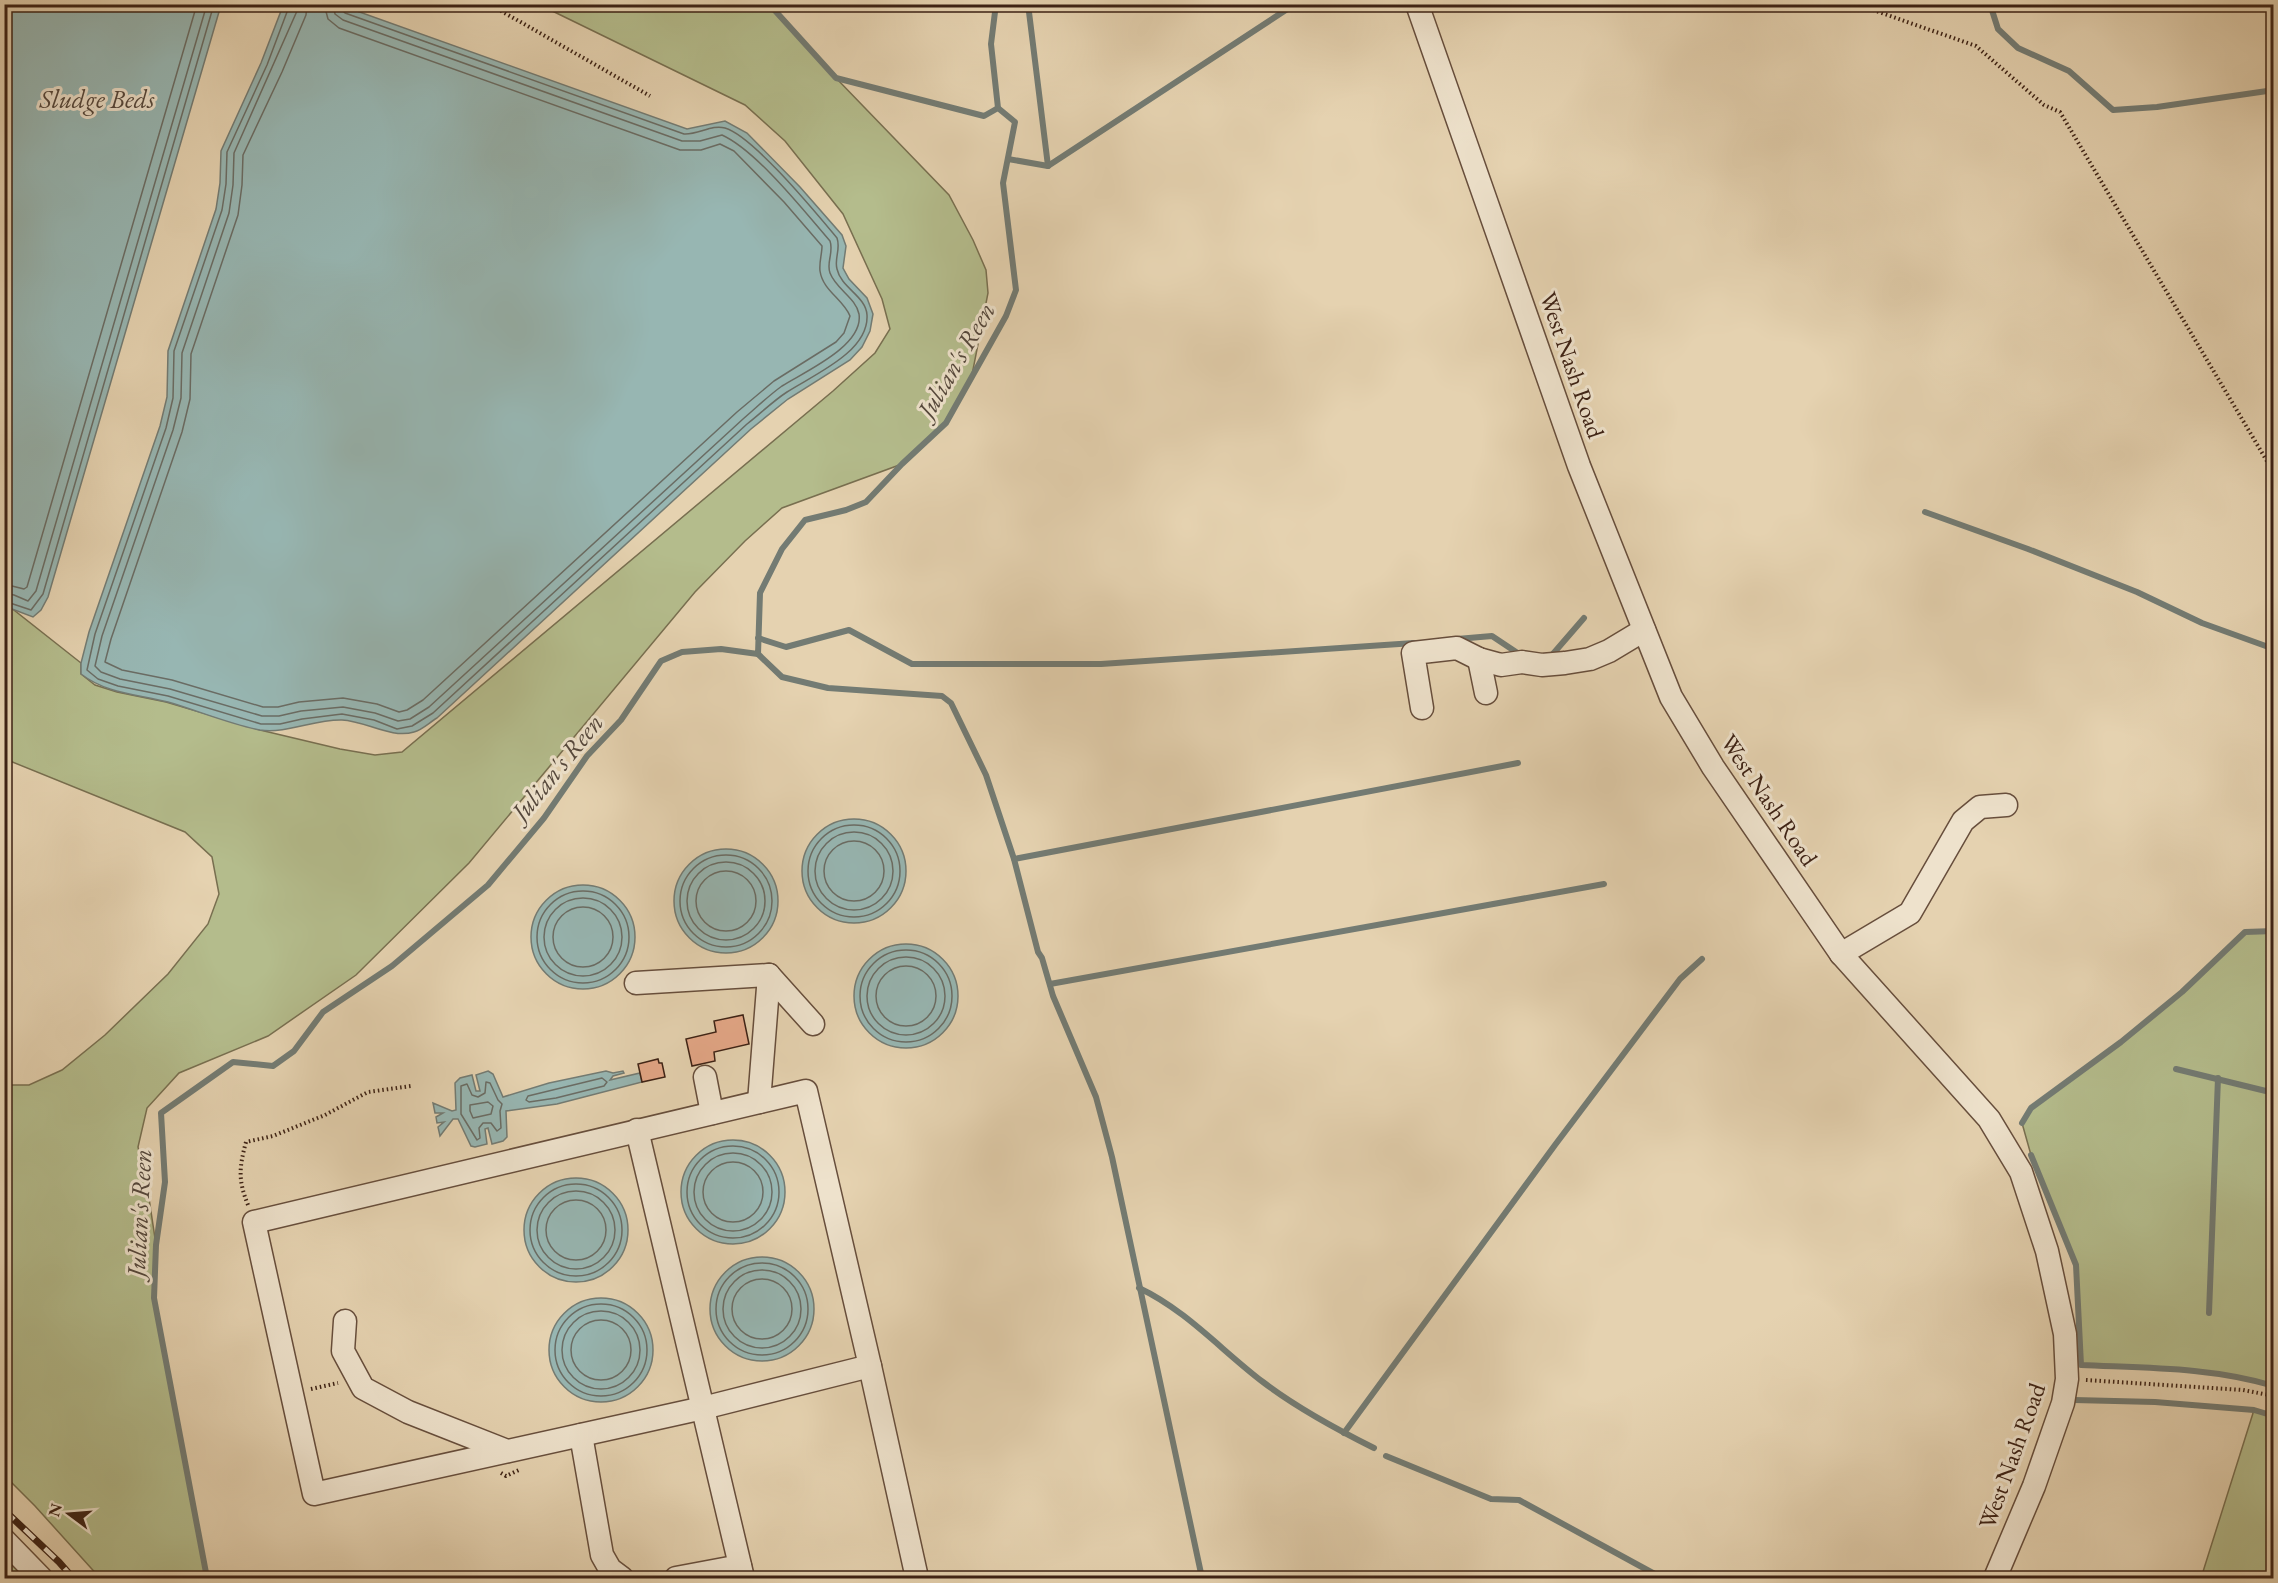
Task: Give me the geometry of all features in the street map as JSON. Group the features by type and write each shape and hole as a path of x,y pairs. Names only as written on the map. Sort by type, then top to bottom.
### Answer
{"street":[{"name":"West Nash Road","path":"1417,4 1579,466 1671,697 1713,766 1841,954 1989,1119 2020,1172 2047,1251 2065,1334 2067,1378 2063,1403 2034,1486 1995,1578"},
{"path":"1422,708 1413,653 1457,648 1479,659 1501,665 1522,662 1553,664 1590,659 1609,651 1644,630"},
{"path":"1479,659 1486,693"},
{"path":"1841,954 1910,913 1963,821 1980,807 2006,805"},
{"path":"636,983 769,975"},
{"path":"769,975 813,1024"},
{"path":"759,1102 769,975"},
{"path":"705,1077 712,1113"},
{"path":"870,1365 703,1408 314,1494 254,1222 806,1091 870,1365 917,1578"},
{"path":"637,1130 741,1572 676,1578"},
{"path":"345,1321 343,1351 363,1388 408,1412 507,1451"},
{"path":"581,1435 602,1555 610,1569 622,1578"},
{"path":"4,1540 41,1578"}],"path":[{"path":"489,4 650,96"},
{"path":"1856,4 1976,46 2044,105 2060,112 2274,473"},
{"path":"254,1222 240,1185 241,1160 246,1142 273,1136 325,1115 368,1092 411,1086"},
{"path":"2067,1378 2134,1385 2243,1390 2274,1396"},
{"path":"292,1394 358,1379"}],"green space":[{"path":"540,5 769,5 949,195 986,270 988,293 971,380 946,423 902,464 782,508 745,541 695,592 469,863 356,975 268,1036 179,1073 147,1108 138,1147 147,1185 156,1245 154,1298 207,1578 100,1578 5,1476 5,1085 29,1085 62,1070 105,1035 168,974 208,924 219,894 212,857 185,832 5,759 4,606 10,607 81,663 81,674 95,685 166,702 260,730 340,749 375,755 402,752 833,391 875,353 890,329 882,299 843,214 785,141 745,105"},
{"path":"2273,931 2273,1386 2202,1372 2081,1365 2076,1265 2031,1155 2022,1123 2031,1108 2121,1042 2182,992 2245,932"},
{"path":"2254,1410 2273,1416 2273,1578 2201,1578"},
{"path":"4,1532 48,1578 5,1578"}],"water":[{"name":"Sludge Beds","path":"4,5 221,5 48,597 41,610 33,617 4,606"},
{"path":"286,5 340,5 687,129 725,121 747,133 800,187 842,235 846,246 843,268 849,279 867,298 873,314 870,331 862,347 850,360 788,399 751,429 437,718 420,730 405,734 387,732 342,720 280,730 260,730 168,702 112,690 81,674 81,663 89,632 160,426 167,397 168,351 216,209 221,151 261,63 281,11"},
{"path":"854,819 874,823 891,834 902,851 906,871 902,891 891,908 874,919 854,923 834,919 817,908 806,891 802,871 806,851 817,834 834,823"},
{"path":"726,849 746,853 763,864 774,881 778,901 774,921 763,938 746,949 726,953 706,949 689,938 678,921 674,901 678,881 689,864 706,853"},
{"path":"583,885 603,889 620,900 631,917 635,937 631,957 620,974 603,985 583,989 563,985 546,974 535,957 531,937 535,917 546,900 563,889"},
{"path":"906,944 926,948 943,959 954,976 958,996 954,1016 943,1033 926,1044 906,1048 886,1044 869,1033 858,1016 854,996 858,976 869,959 886,948"},
{"path":"488,1071 493,1074 503,1097 549,1083 606,1071 613,1073 623,1071 624,1073 613,1076 610,1080 640,1073 642,1082 557,1104 506,1111 507,1137 503,1141 492,1144 488,1128 485,1129 487,1144 471,1146 458,1119 453,1119 440,1136 438,1127 444,1122 437,1123 436,1117 443,1113 435,1113 433,1103 452,1111 456,1110 455,1083 460,1078 472,1075 476,1091 480,1091 476,1075"},
{"path":"733,1140 753,1144 770,1155 781,1172 785,1192 781,1212 770,1229 753,1240 733,1244 713,1240 696,1229 685,1212 681,1192 685,1172 696,1155 713,1144"},
{"path":"576,1178 596,1182 613,1193 624,1210 628,1230 624,1250 613,1267 596,1278 576,1282 556,1278 539,1267 528,1250 524,1230 528,1210 539,1193 556,1182"},
{"path":"762,1257 782,1261 799,1272 810,1289 814,1309 810,1329 799,1346 782,1357 762,1361 742,1357 725,1346 714,1329 710,1309 714,1289 725,1272 742,1261"},
{"path":"601,1298 621,1302 638,1313 649,1330 653,1350 649,1370 638,1387 621,1398 601,1402 581,1398 564,1387 553,1370 549,1350 553,1330 564,1313 581,1302"}],"building":[{"path":"743,1015 749,1044 714,1052 715,1061 692,1066 686,1039 716,1032 714,1021"},
{"path":"658,1059 659,1063 662,1063 665,1077 642,1082 638,1064"}],"waterway":[{"path":"769,4 836,78 984,116 998,108"},
{"name":"Julian's Reen","path":"207,1578 154,1298 156,1245 165,1182 161,1113 233,1062 273,1066 294,1051 323,1012 392,966 488,885 544,818 587,756 621,720 661,661 682,652 721,649 758,654 760,593 782,549 805,520 846,510 866,502 946,423 1006,316 1016,290 1003,183 1015,122 998,108 991,44 996,4"},
{"path":"1028,4 1048,166"},
{"path":"1008,159 1048,166 1295,4"},
{"path":"1990,4 1998,29 2018,48 2069,71 2113,110 2157,107 2274,90"},
{"path":"2271,4 2274,15"},
{"path":"1925,512 2028,549 2137,592 2202,623 2274,649"},
{"path":"1550,655 1584,618"},
{"path":"758,638 786,647 849,630 912,664 1101,664 1414,643"},
{"path":"1457,639 1492,636 1519,654"},
{"path":"758,654 782,677 828,688 942,696 951,703 986,775 1014,859 1038,952 1042,958 1053,996 1096,1097 1112,1157 1202,1578"},
{"path":"1014,859 1518,763"},
{"path":"1050,984 1604,884"},
{"path":"2022,1123 2031,1108 2121,1042 2182,992 2245,932 2274,931"},
{"path":"1344,1433 1680,979 1702,959"},
{"path":"2176,1069 2274,1093"},
{"path":"2209,1313 2218,1078"},
{"path":"2031,1155 2076,1265 2081,1365 2202,1372 2274,1386"},
{"path":"1139,1288 1188,1319 1289,1401 1374,1448"},
{"path":"2074,1400 2155,1402 2254,1410 2274,1416"},
{"path":"1386,1456 1491,1499 1519,1500 1662,1578"}],"railway":[{"path":"4,1510 73,1578"}]}
